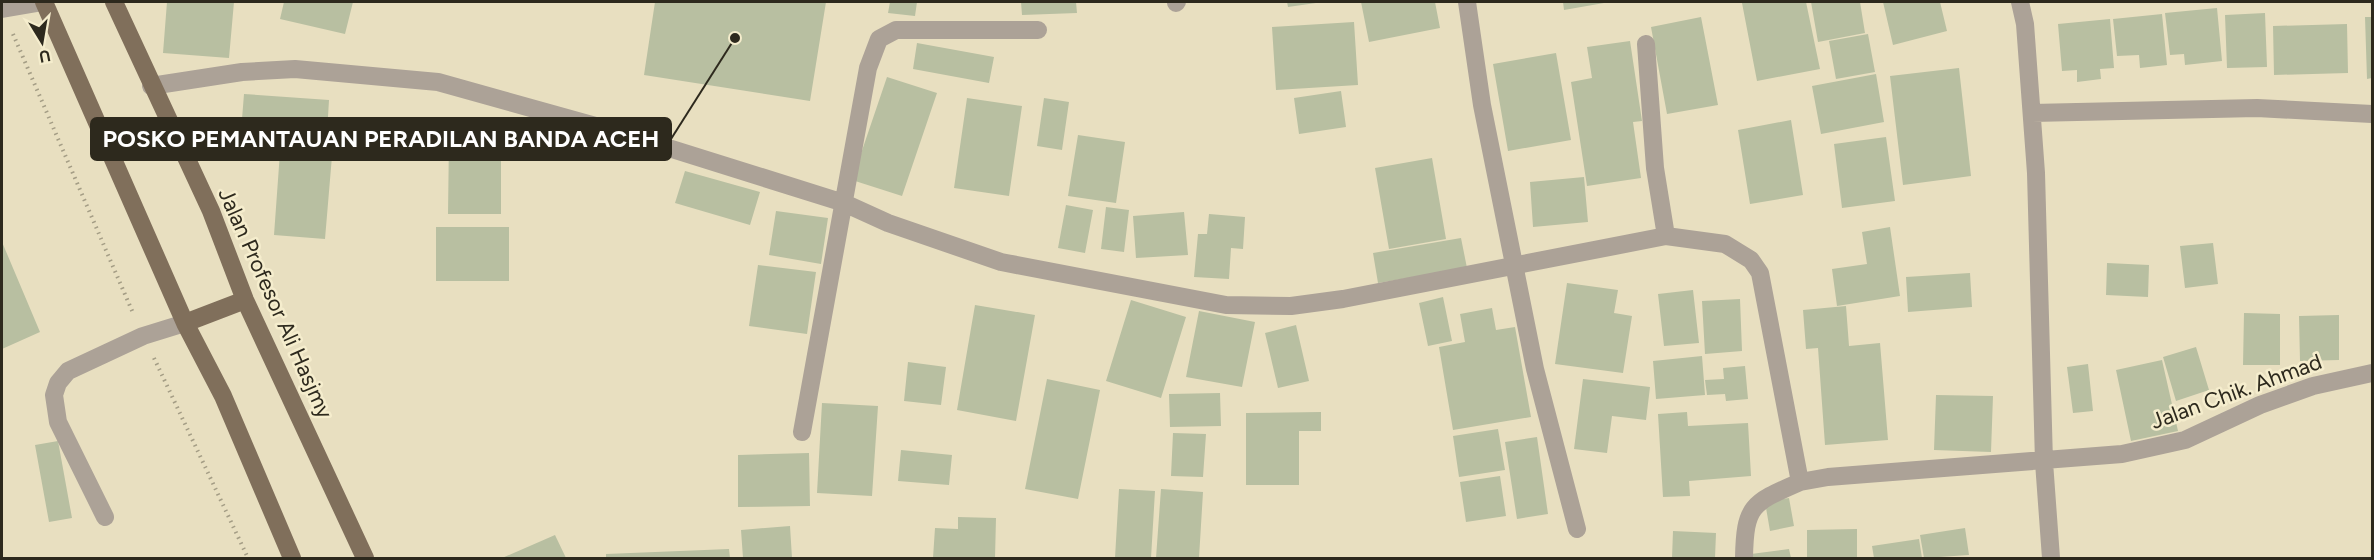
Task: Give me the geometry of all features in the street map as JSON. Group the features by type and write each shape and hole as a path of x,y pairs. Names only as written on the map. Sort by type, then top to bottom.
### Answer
{"main road":[{"path":"43,2 185,323 223,396 292,558"},
{"name":"Jalan Profesor Ali Hasjmy","path":"114,2 151,86 211,211 245,300 366,558"},
{"path":"185,323 245,300"}],"street":[{"path":"2,9 43,2"},
{"path":"1467,2 1482,105 1535,369 1577,529"},
{"path":"2020,2 2025,24 2037,173 2044,462 2051,558"},
{"path":"802,432 868,68 879,39 883,34 896,30 1038,30"},
{"path":"1646,44 1655,168 1666,236"},
{"path":"151,86 242,72 295,69 438,82 624,134 844,203 898,227 1001,262 1226,306 1291,306 1343,300 1666,236 1725,244 1751,260 1760,273 1800,482"},
{"path":"2032,113 2257,108 2373,114"},
{"path":"105,517 57,422 54,395 58,383 68,371 143,336 185,323"},
{"name":"Jalan Chik. Ahmad","path":"1744,558 1744,526 1751,511 1781,490 1800,482 1827,477 2044,462 2121,454 2185,440 2260,405 2313,386 2373,374"}],"path":[{"path":"2,9 143,336 248,558"}],"building":[{"path":"167,2 234,2 229,58 163,53"},
{"path":"284,2 353,2 345,34 280,19"},
{"path":"655,2 826,2 810,101 644,75"},
{"path":"890,2 917,2 915,16 888,13"},
{"path":"1021,2 1076,2 1077,13 1022,15"},
{"path":"1287,2 1316,2 1316,3 1288,7"},
{"path":"1361,2 1435,2 1440,28 1369,42"},
{"path":"1563,2 1604,2 1604,3 1564,10"},
{"path":"1806,2 1820,69 1757,81 1742,3"},
{"path":"1811,2 1860,2 1865,33 1818,42"},
{"path":"1883,2 1940,2 1947,31 1893,45"},
{"path":"2217,8 2222,61 2185,65 2184,54 2170,55 2165,13"},
{"path":"2265,13 2267,67 2227,68 2225,15"},
{"path":"2162,14 2167,65 2140,68 2139,55 2117,56 2113,19"},
{"path":"1701,17 1718,105 1667,114 1651,27"},
{"path":"2365,17 2372,17 2372,78 2367,79"},
{"path":"2110,19 2114,68 2100,69 2101,79 2077,82 2077,70 2062,71 2058,24"},
{"path":"1354,22 1358,85 1276,90 1272,27"},
{"path":"2347,24 2348,73 2274,75 2273,26"},
{"path":"1868,34 1875,72 1836,79 1829,41"},
{"path":"1630,41 1642,121 1633,122 1641,178 1587,186 1571,82 1592,78 1587,47"},
{"path":"917,43 994,57 989,83 913,69"},
{"path":"1556,53 1571,140 1508,151 1493,64"},
{"path":"1959,68 1971,176 1903,185 1890,76"},
{"path":"1876,74 1884,122 1821,134 1812,86"},
{"path":"887,77 937,93 902,196 852,180"},
{"path":"1341,91 1346,127 1299,134 1294,98"},
{"path":"244,94 329,100 326,150 240,144"},
{"path":"967,98 1022,106 1009,196 954,188"},
{"path":"1044,98 1069,102 1062,150 1037,146"},
{"path":"1791,120 1803,195 1750,204 1738,130"},
{"path":"1078,135 1125,142 1116,203 1068,196"},
{"path":"1886,137 1895,201 1842,208 1834,144"},
{"path":"449,138 501,138 501,214 448,214"},
{"path":"280,152 332,156 325,239 274,235"},
{"path":"1432,158 1446,239 1389,249 1375,168"},
{"path":"685,171 760,192 750,225 675,203"},
{"path":"1584,177 1588,222 1533,227 1530,182"},
{"path":"1066,205 1093,210 1085,253 1058,248"},
{"path":"1106,207 1129,210 1124,252 1101,249"},
{"path":"776,211 828,218 821,264 769,255"},
{"path":"1184,212 1188,255 1136,258 1133,216"},
{"path":"1209,214 1245,217 1243,249 1231,248 1229,279 1194,277 1198,234 1207,234"},
{"path":"436,227 509,227 509,281 436,281"},
{"path":"1890,227 1900,296 1837,306 1832,269 1867,264 1862,232"},
{"path":"1461,238 1467,268 1378,283 1373,253"},
{"path":"2,242 40,332 2,349"},
{"path":"2213,243 2218,284 2185,288 2180,246"},
{"path":"2107,263 2149,265 2148,297 2106,295"},
{"path":"758,265 816,272 807,334 749,326"},
{"path":"1970,273 1972,307 1908,312 1906,277"},
{"path":"1567,283 1618,290 1614,313 1632,316 1623,373 1555,364"},
{"path":"1693,290 1699,343 1664,346 1658,294"},
{"path":"1443,297 1452,341 1428,346 1419,303"},
{"path":"1740,299 1742,351 1705,354 1702,301"},
{"path":"1131,300 1186,317 1161,398 1106,381"},
{"path":"975,305 1035,315 1016,421 957,410"},
{"path":"1846,306 1849,346 1880,343 1888,440 1825,445 1818,348 1806,349 1803,310"},
{"path":"1492,308 1496,330 1515,327 1531,417 1453,430 1439,347 1465,342 1460,314"},
{"path":"1199,311 1255,322 1242,387 1186,377"},
{"path":"2244,313 2280,314 2280,365 2243,365"},
{"path":"2339,315 2339,360 2300,361 2299,316"},
{"path":"1296,325 1309,381 1278,388 1265,333"},
{"path":"2196,347 2209,390 2176,401 2163,357"},
{"path":"1702,356 1705,395 1656,399 1653,361"},
{"path":"2162,360 2178,431 2131,441 2116,370"},
{"path":"908,362 946,367 941,405 904,401"},
{"path":"2088,364 2093,411 2073,413 2067,367"},
{"path":"1745,366 1748,399 1726,401 1725,394 1707,395 1705,380 1724,379 1723,368"},
{"path":"1047,379 1100,390 1078,499 1025,489"},
{"path":"1583,379 1650,387 1646,420 1612,416 1607,453 1574,449"},
{"path":"1220,393 1221,426 1170,427 1169,394"},
{"path":"1936,395 1993,396 1991,452 1934,450"},
{"path":"822,403 878,406 872,496 817,493"},
{"path":"1321,412 1321,431 1299,431 1299,485 1246,485 1246,413"},
{"path":"1687,412 1688,426 1748,423 1751,476 1689,481 1690,496 1663,497 1658,414"},
{"path":"1498,429 1505,470 1459,477 1453,436"},
{"path":"1173,433 1206,434 1203,477 1171,476"},
{"path":"1537,437 1548,514 1517,519 1505,442"},
{"path":"58,441 72,518 49,522 35,445"},
{"path":"901,450 952,455 949,485 898,481"},
{"path":"809,453 810,506 738,507 738,455"},
{"path":"1500,476 1506,516 1466,522 1460,482"},
{"path":"1119,489 1155,491 1151,558 1115,558"},
{"path":"1161,489 1203,492 1199,558 1156,558"},
{"path":"1789,498 1794,526 1770,531 1765,502"},
{"path":"958,517 996,518 995,558 933,558 935,528 958,529"},
{"path":"790,526 792,558 743,558 741,530"},
{"path":"1965,528 1969,555 1924,558 1920,535"},
{"path":"1857,529 1857,558 1807,558 1807,530"},
{"path":"1673,531 1716,533 1715,558 1672,558"},
{"path":"555,535 566,558 502,558"},
{"path":"1919,539 1922,558 1874,558 1872,546"},
{"path":"729,549 730,558 606,558 606,554"},
{"path":"1789,549 1791,558 1751,558 1751,554"}],"place":[{"name":"POSKO PEMANTAUAN PERADILAN BANDA ACEH","path":"735,38"}]}
